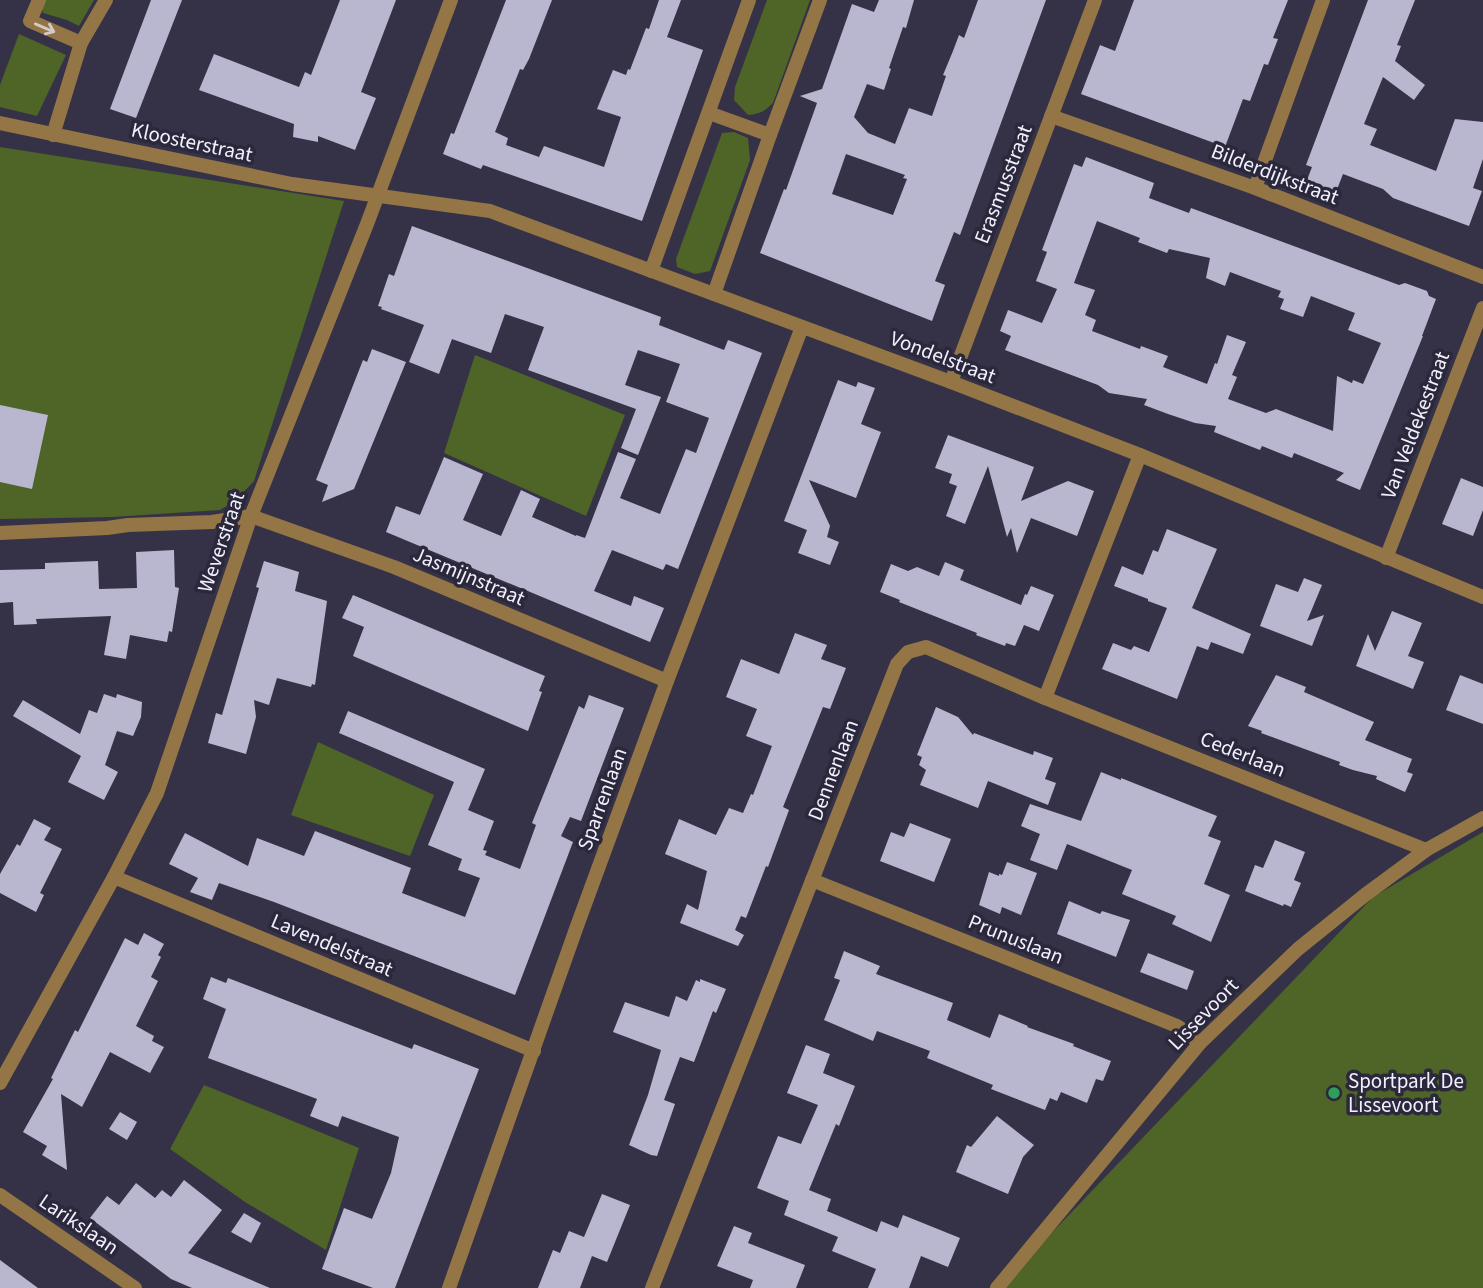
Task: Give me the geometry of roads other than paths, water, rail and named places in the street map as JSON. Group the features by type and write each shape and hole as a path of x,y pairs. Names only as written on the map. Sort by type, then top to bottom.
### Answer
{"street":[{"path":"39,0 30,21 81,43"},
{"path":"53,135 81,43 106,0"},
{"name":"Weverstraat","path":"0,1083 114,877 157,793 251,516 451,0"},
{"path":"651,271 749,0"},
{"path":"714,294 820,0"},
{"name":"Erasmusstraat","path":"951,382 1095,0"},
{"path":"1255,188 1323,0"},
{"path":"709,113 770,135"},
{"name":"Bilderdijkstraat","path":"1051,116 1255,188 1483,277"},
{"name":"Kloosterstraat","path":"0,123 292,184 376,197"},
{"name":"Vondelstraat","path":"376,197 490,211 1140,455 1483,597"},
{"name":"Van Veldekestraat","path":"1387,558 1483,308"},
{"name":"Sparrenlaan","path":"449,1288 667,681 802,327"},
{"path":"1045,698 1140,455"},
{"path":"0,533 212,522 251,516"},
{"name":"Jasmijnstraat","path":"251,516 394,567 667,681"},
{"name":"Dennenlaan","path":"652,1288 897,664 908,652 926,647 1045,698"},
{"name":"Cederlaan","path":"1045,698 1426,850"},
{"name":"Lissevoort","path":"997,1288 1200,1043 1298,949 1365,895 1426,850 1483,818"},
{"name":"Lavendelstraat","path":"114,877 534,1051"},
{"name":"Prunuslaan","path":"812,880 1177,1027 1200,1043"},
{"name":"Larikslaan","path":"0,1195 135,1288"}],"place":[{"name":"Sportpark De Lissevoort","path":"1334,1093"}]}
